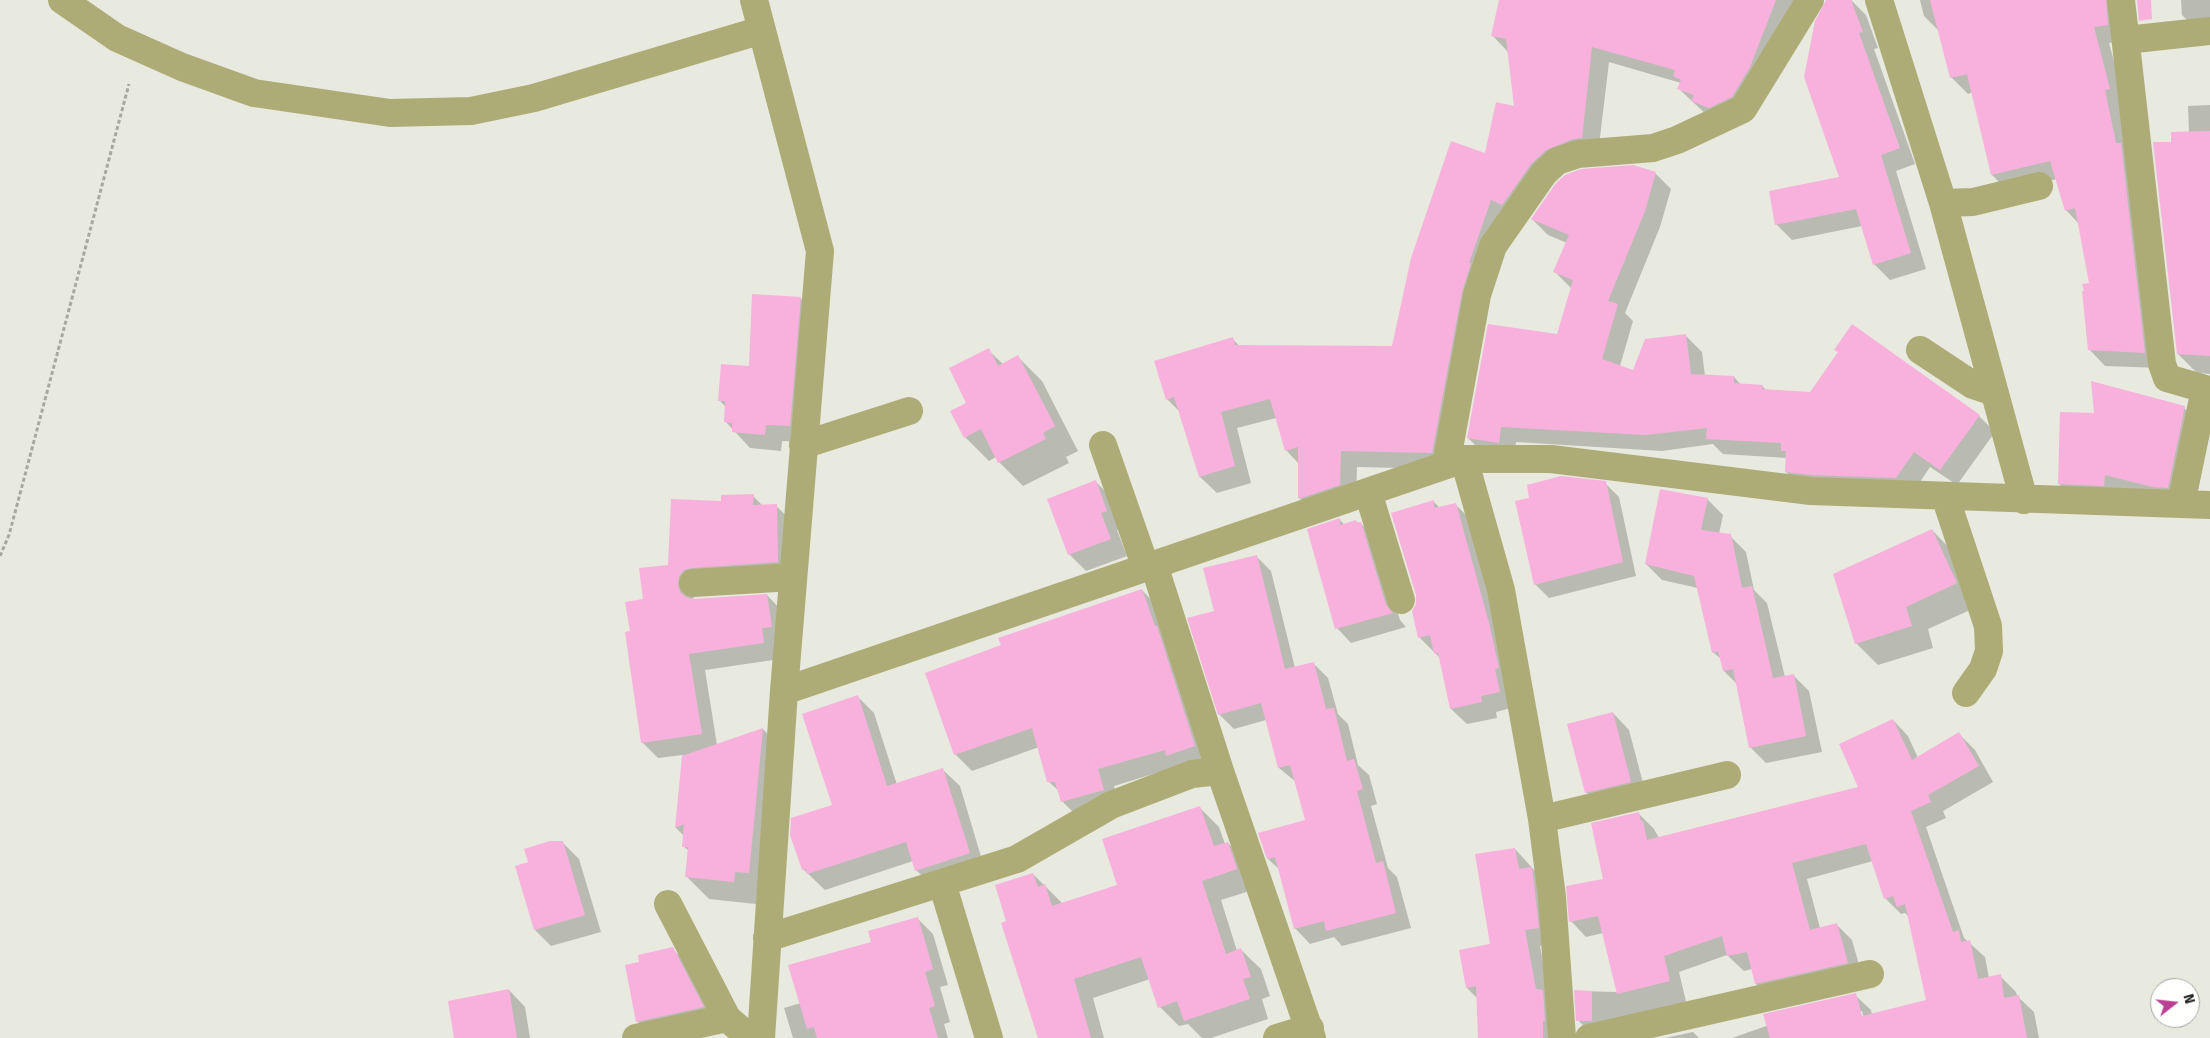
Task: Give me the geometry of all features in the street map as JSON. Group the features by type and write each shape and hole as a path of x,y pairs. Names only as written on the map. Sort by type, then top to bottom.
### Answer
{"street":[{"path":"754,0 820,251 784,691 761,1038"},
{"path":"1562,1038 1552,897 1542,818 1501,590 1455,462 1476,296 1493,246 1544,174 1557,161 1578,154 1653,148 1677,140 1742,109 1810,0"},
{"path":"1879,0 1943,203 2024,500"},
{"path":"2121,0 2162,364 2167,378 2205,389 2181,504"},
{"path":"64,1 117,38 182,67 254,92 390,113 471,112 534,98 762,30"},
{"path":"2126,40 2210,31"},
{"path":"1943,203 1973,202 2039,186"},
{"path":"1920,350 1973,386 1994,392"},
{"path":"803,445 909,411"},
{"path":"1103,445 1150,566 1311,1033 1277,1038"},
{"path":"784,691 1455,462 1550,459 1811,491 2024,500 2210,505"},
{"path":"1368,492 1401,600"},
{"path":"1945,496 1988,626 1989,650 1983,669 1966,693"},
{"path":"693,583 793,577"},
{"path":"768,938 1017,859 1111,805 1192,774 1220,771"},
{"path":"1542,818 1728,776"},
{"path":"942,883 989,1038"},
{"path":"668,904 727,1018 743,1032 754,1038"},
{"path":"1589,1038 1870,974"},
{"path":"636,1038 727,1018"}],"path":[{"path":"0,556 9,535 129,84"}],"building":[{"path":"1499,0 1776,0 1750,67 1732,97 1709,108 1691,101 1694,95 1677,89 1681,80 1673,76 1675,70 1592,47 1582,138 1573,139 1546,150 1531,164 1502,205 1491,200 1469,263 1471,263 1462,292 1432,453 1341,451 1340,485 1298,499 1298,447 1285,451 1270,399 1221,412 1235,466 1199,477 1174,397 1166,400 1154,361 1233,337 1235,345 1392,346 1411,258 1451,141 1485,153 1496,102 1514,106 1506,39 1491,36"},
{"path":"1826,0 1851,0 1863,32 1859,33 1900,148 1881,155 1911,253 1873,265 1856,209 1775,225 1769,191 1839,177 1804,77 1815,21"},
{"path":"1930,0 2106,0 2108,25 2094,27 2110,89 2105,90 2116,143 2121,143 2145,353 2088,350 2082,284 2089,283 2075,208 2065,211 2050,161 1991,175 1967,74 1950,78"},
{"path":"2137,0 2151,0 2152,19 2139,21"},
{"path":"2210,131 2210,356 2177,354 2153,142 2171,142 2171,132"},
{"path":"1633,165 1656,172 1645,211 1608,301 1618,304 1602,359 1633,370 1645,339 1686,334 1691,374 1734,376 1734,383 1763,385 1762,389 1810,392 1838,352 1834,350 1852,324 1980,415 1940,470 1914,452 1896,478 1812,475 1785,472 1786,451 1781,451 1781,443 1706,439 1707,428 1645,435 1501,427 1499,443 1467,438 1488,324 1557,334 1573,280 1553,272 1569,235 1531,219 1556,183 1565,175 1581,169"},
{"path":"752,294 801,297 790,426 766,425 765,435 732,432 732,423 724,422 725,401 718,401 721,364 749,366"},
{"path":"989,348 998,366 1018,355 1055,426 1043,433 1046,439 998,463 981,429 964,438 950,411 966,403 949,368"},
{"path":"2091,381 2185,406 2168,488 2153,487 2105,475 2104,486 2058,484 2060,412 2094,413"},
{"path":"1561,476 1606,481 1623,562 1534,585 1515,501 1529,498 1527,485"},
{"path":"1096,480 1107,511 1101,513 1111,539 1068,555 1047,499"},
{"path":"1660,489 1708,498 1701,530 1731,534 1742,588 1752,586 1773,678 1794,674 1806,736 1749,748 1733,669 1723,671 1718,651 1712,653 1694,576 1645,564"},
{"path":"754,494 753,505 777,504 778,562 692,568 684,570 679,576 678,584 680,592 686,597 693,599 767,594 772,627 762,628 764,643 689,654 702,734 641,743 625,632 630,631 625,602 643,599 639,568 668,565 671,499 721,501 721,495"},
{"path":"1434,500 1434,508 1456,503 1489,623 1499,668 1495,669 1500,692 1481,696 1482,702 1450,709 1438,653 1434,654 1430,635 1418,638 1412,611 1416,604 1416,595 1391,513"},
{"path":"1340,518 1340,525 1356,520 1357,523 1361,522 1386,605 1393,613 1335,629 1307,529"},
{"path":"1932,529 1957,583 1906,607 1912,626 1855,644 1833,574"},
{"path":"1257,555 1285,669 1314,662 1326,709 1334,708 1347,761 1354,759 1363,789 1357,791 1376,863 1383,861 1396,913 1326,931 1324,921 1294,929 1275,857 1267,859 1258,833 1305,820 1290,765 1278,768 1261,703 1218,715 1187,618 1214,611 1203,568"},
{"path":"1142,589 1155,626 1157,626 1195,746 1166,756 1165,750 1098,769 1104,790 1061,802 1055,782 1047,782 1032,728 954,755 925,673 1001,645 998,638"},
{"path":"858,695 887,786 943,768 970,853 915,871 906,842 807,874 806,869 802,870 790,835 791,818 832,805 802,714"},
{"path":"1613,712 1631,782 1585,793 1567,724"},
{"path":"1893,719 1912,760 1959,732 1979,766 1928,795 1931,802 1911,811 1953,932 1959,930 1961,942 1970,940 1978,979 2001,974 2004,998 2019,995 2027,1038 1770,1038 1763,1014 1856,993 1862,1016 1926,1000 1905,904 1897,907 1893,896 1884,899 1866,844 1792,863 1810,930 1837,923 1848,963 1755,984 1747,952 1727,956 1722,936 1664,956 1670,981 1617,994 1598,916 1569,922 1566,886 1603,879 1591,823 1639,812 1647,840 1858,787 1839,744"},
{"path":"763,728 749,873 735,872 734,882 685,877 688,847 682,847 684,824 675,828 682,756"},
{"path":"1200,806 1214,846 1228,842 1237,869 1202,881 1226,954 1241,948 1251,977 1243,979 1250,999 1184,1021 1177,1001 1158,1008 1141,957 1074,979 1091,1038 1038,1038 1001,923 1006,921 995,885 1033,873 1038,887 1045,884 1052,906 1117,885 1102,839"},
{"path":"550,841 563,841 585,915 534,930 515,866 528,862 524,849"},
{"path":"1515,848 1519,869 1532,867 1539,928 1525,930 1536,989 1543,990 1545,1021 1543,1021 1543,1038 1478,1038 1476,986 1466,988 1459,950 1490,944 1475,854"},
{"path":"918,917 933,969 925,972 935,1006 929,1008 938,1038 817,1038 814,1027 807,1029 788,965 871,942 868,931"},
{"path":"673,947 704,1007 636,1022 625,965 639,962 638,955"},
{"path":"509,989 517,1038 454,1038 448,1001"},
{"path":"1574,990 1592,991 1592,1021 1576,1021"}]}
